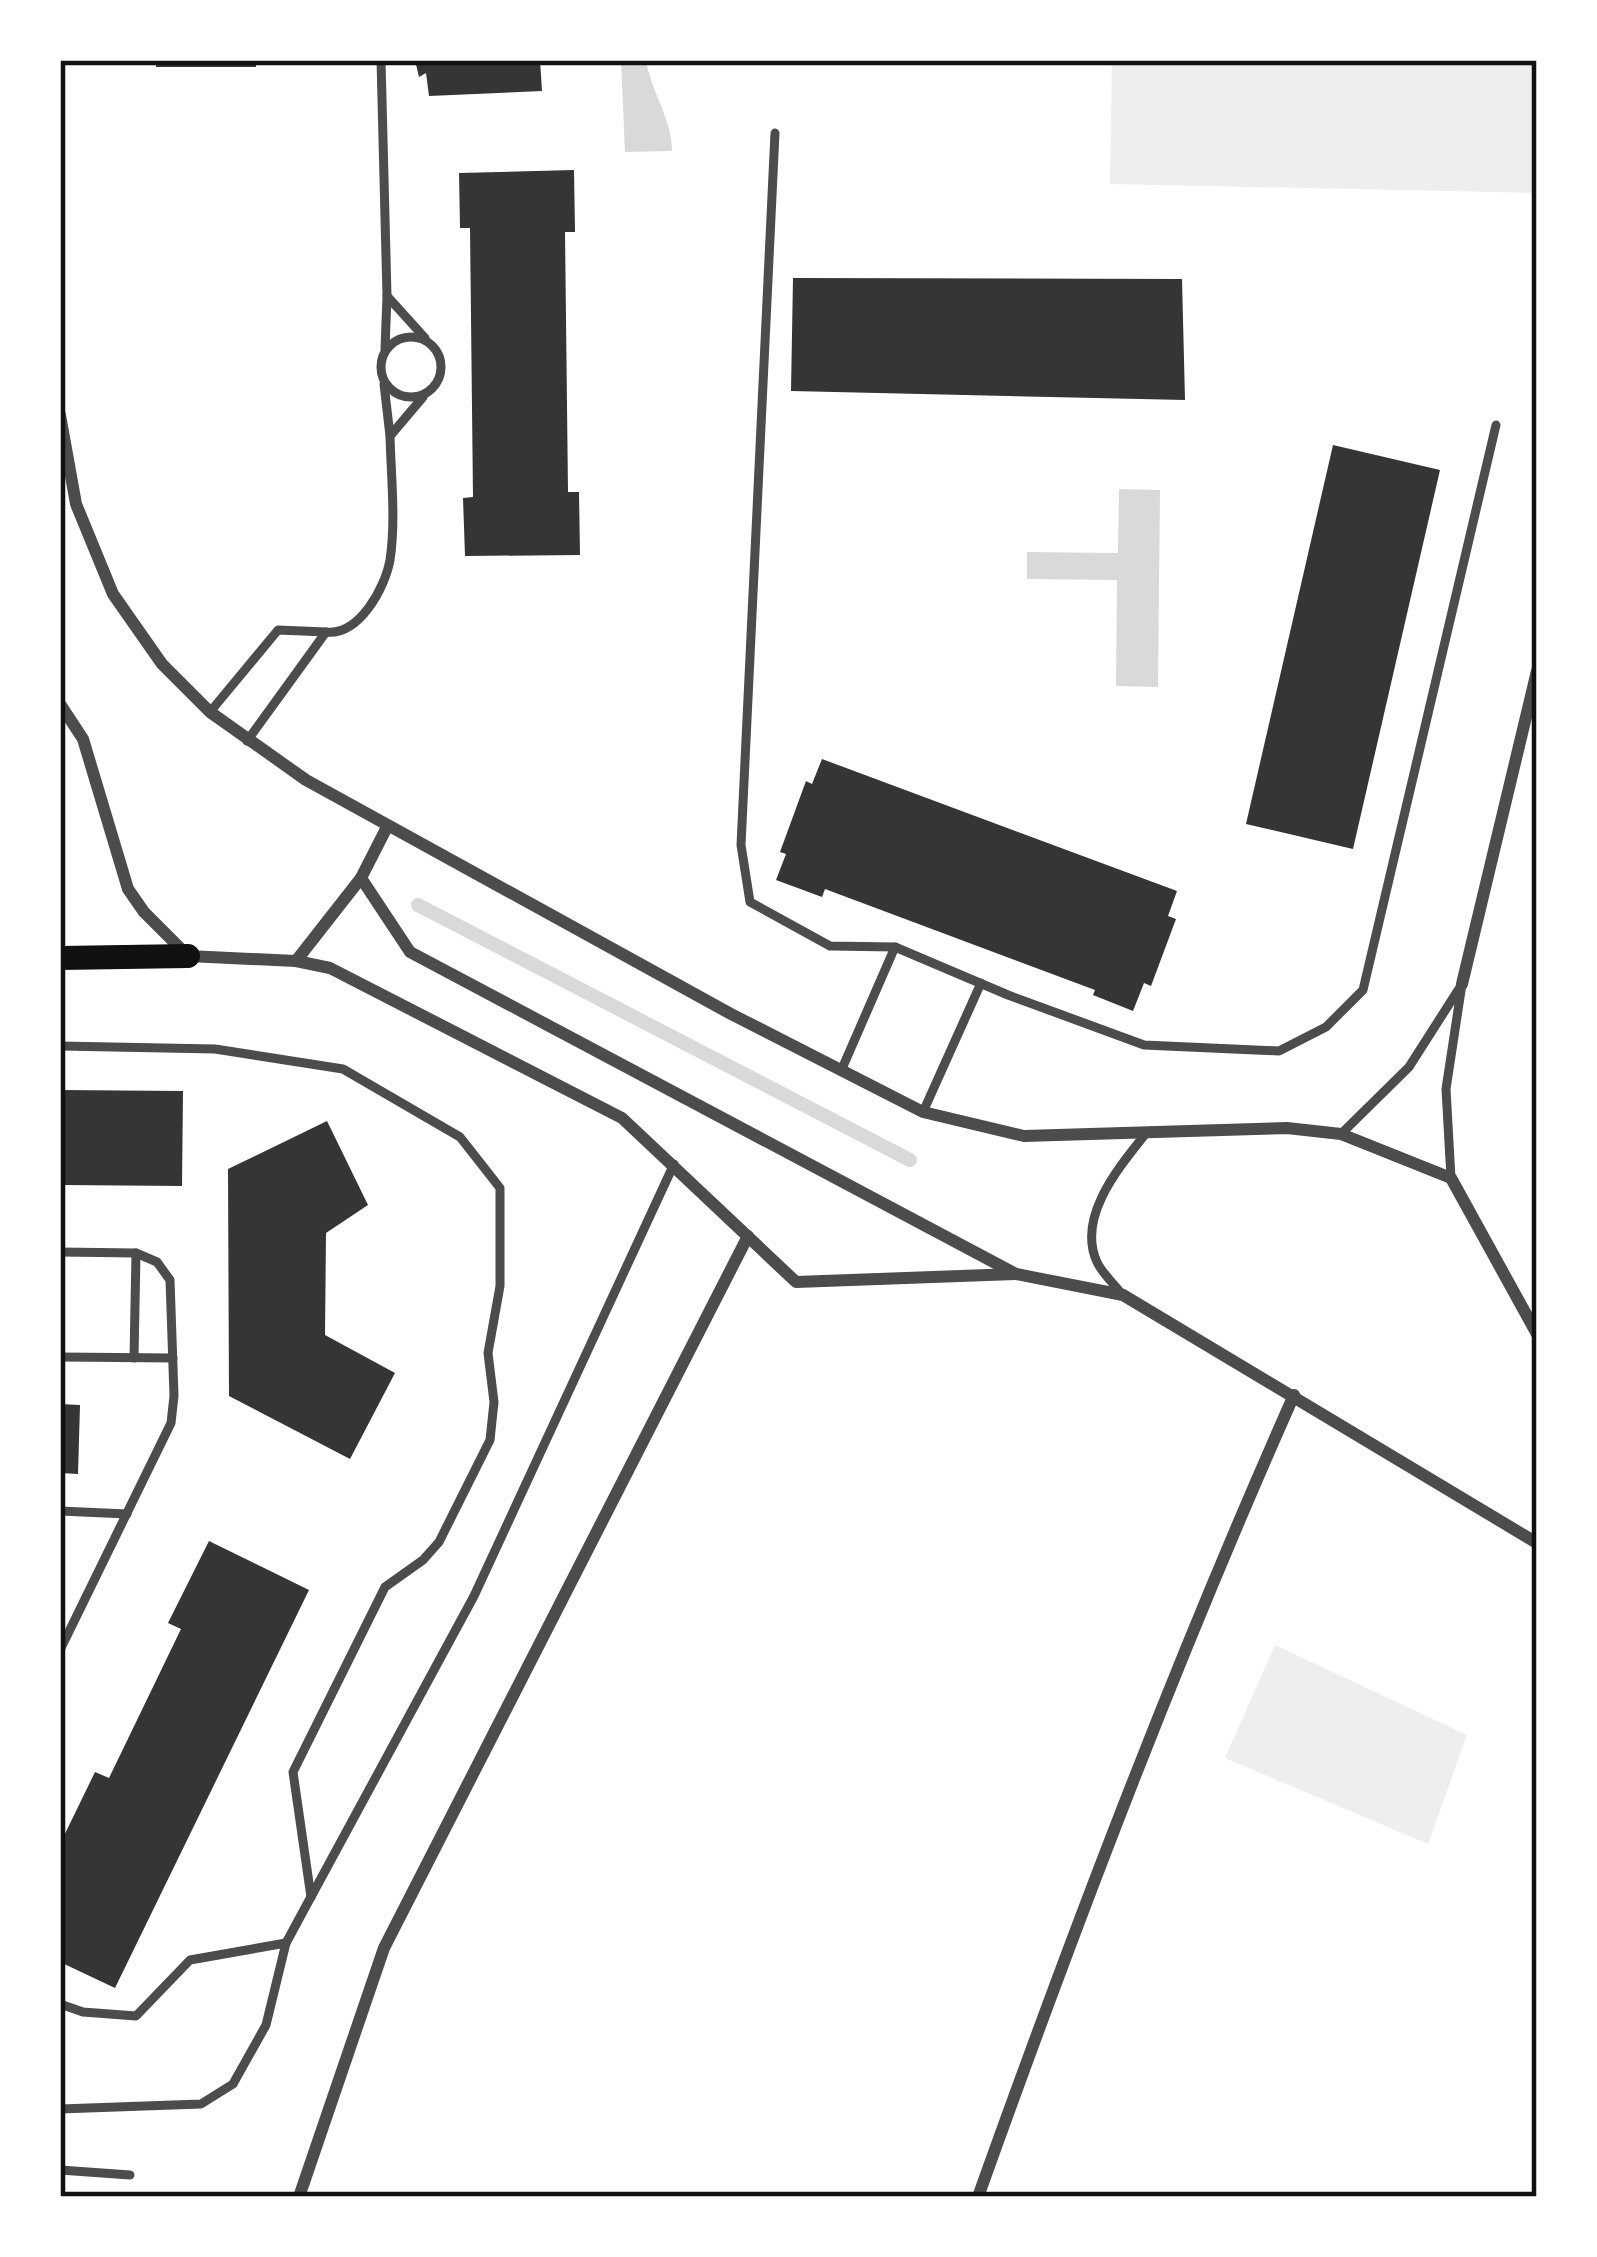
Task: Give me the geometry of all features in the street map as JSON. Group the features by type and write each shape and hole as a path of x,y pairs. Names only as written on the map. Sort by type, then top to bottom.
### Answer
{"main road":[{"path":"60,958 188,956"}],"street":[{"path":"60,415 76,504 113,594 162,664 210,712 248,741 387,826 922,1112 1024,1136 1286,1128 1341,1134 1451,1178 1537,1334"},
{"path":"1462,983 1537,671"},
{"path":"60,704 83,739 128,890 188,956 296,961 330,968 622,1118 796,1282 1016,1274 1123,1295 1537,1543"},
{"path":"296,961 362,878 387,826"},
{"path":"362,878 410,952 1016,1274"},
{"path":"299,2197 384,1948 748,1236"},
{"path":"977,2197 1197,1616 1294,1395"}],"lane":[{"path":"381,60 384,352"},
{"path":"775,134 741,845 750,902 830,946 895,947 1144,1045 1279,1051 1326,1027 1363,990 1496,425"},
{"path":"387,296 436,350 441,369 390,436"},
{"path":"210,712 278,630 337,633 360,620 382,583 390,560 390,436 380,362 390,344 410,336 428,342"},
{"path":"384,381 398,394 417,397 426,393"},
{"path":"248,741 326,632"},
{"path":"841,1071 895,947"},
{"path":"922,1112 981,983"},
{"path":"1341,1134 1409,1067 1462,983"},
{"path":"1451,1178 1446,1089 1462,983"},
{"path":"60,1046 215,1049 343,1069 460,1137 500,1188 500,1286 488,1353 494,1402 490,1440 439,1542 385,1587 293,1772 310,1897"},
{"path":"1123,1295 1096,1262 1092,1227 1110,1178 1148,1132"},
{"path":"60,2109 201,2104 233,2084 266,2025 286,1943 474,1596 674,1164"},
{"path":"60,1252 136,1252 157,1262 170,1280 173,1358 171,1423 60,1650"},
{"path":"134,1358 136,1252"},
{"path":"60,1357 173,1358"},
{"path":"60,1511 128,1514"},
{"path":"60,2004 83,2012 136,2016 190,1960 286,1943"},
{"path":"60,2170 130,2175"}],"shaded area":[{"path":"621,60 646,60 669,127 672,151 625,152"},
{"path":"1112,60 1537,60 1537,193 1110,184"},
{"path":"1119,489 1160,490 1158,687 1116,686 1117,580 1027,579 1027,552 1118,553"},
{"path":"1275,1645 1467,1735 1428,1844 1225,1758"}],"building":[{"path":"156,60 256,60 256,67 156,67"},
{"path":"415,60 540,60 542,91 429,96 426,73 419,77"},
{"path":"574,170 575,232 565,232 568,492 579,492 580,555 465,556 463,498 473,497 470,228 460,228 459,173"},
{"path":"793,278 1182,279 1185,400 791,391"},
{"path":"1333,445 1440,470 1353,849 1246,824"},
{"path":"822,759 1177,891 1168,916 1176,919 1151,986 1144,983 1133,1011 1093,995 1095,990 825,889 822,897 776,880 786,854 780,852 806,781 812,784"},
{"path":"60,1090 183,1091 182,1186 60,1185"},
{"path":"327,1121 368,1205 326,1233 325,1335 395,1373 350,1459 229,1396 228,1169"},
{"path":"60,1404 80,1405 78,1474 60,1473"},
{"path":"209,1541 309,1590 115,1988 60,1962 60,1844 95,1772 109,1778 181,1629 168,1623"}],"waterway":[{"path":"418,905 910,1160"}]}
